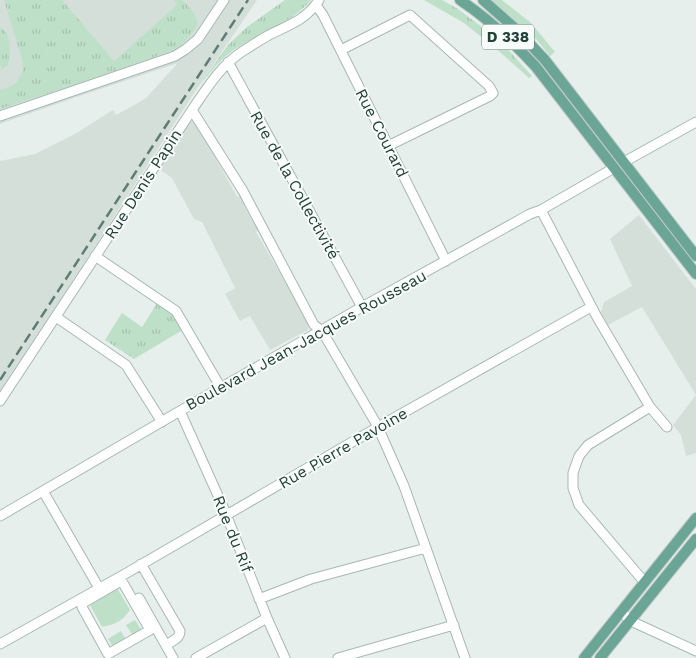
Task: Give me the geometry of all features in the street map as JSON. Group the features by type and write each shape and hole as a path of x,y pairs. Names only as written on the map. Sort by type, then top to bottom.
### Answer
{"main road":[{"name":"D 338","path":"460,0 489,21 525,55 614,168"},
{"name":"D 338","path":"483,0 517,30 546,60 696,256"},
{"path":"614,168 696,274"},
{"path":"584,658 696,518"},
{"path":"600,658 696,539"}],"street":[{"path":"0,116 175,56 198,39 224,0"},
{"name":"Rue Courard","path":"317,3 446,261"},
{"name":"Rue Denis Papin","path":"0,402 220,70 242,52 309,13 317,3"},
{"path":"341,50 410,15 489,86 493,92 490,96 388,146"},
{"name":"Rue de la Collectivité","path":"228,62 362,307"},
{"path":"192,110 242,191 314,325 322,331 378,428 404,486 466,658"},
{"path":"624,162 696,122"},
{"name":"Boulevard Jean-Jacques Rousseau","path":"0,516 362,307 530,214 541,210 614,168"},
{"path":"541,210 591,307 650,407 667,427"},
{"path":"96,256 176,312 221,388"},
{"name":"Rue Pierre Pavoine","path":"0,644 591,307"},
{"path":"56,317 126,365 162,422"},
{"path":"645,582 578,505 573,488 573,474 579,456 588,445 650,407"},
{"name":"Rue du Rif","path":"180,411 226,515 259,599 285,658"},
{"path":"43,491 99,588"},
{"path":"259,599 311,579 426,548"},
{"path":"141,564 180,631 178,638 166,645"},
{"path":"125,574 173,658"},
{"path":"119,582 124,583 150,630 108,654 82,607 83,603 119,582"},
{"path":"74,603 104,658"},
{"path":"621,612 631,620 696,651"},
{"path":"196,658 267,618"},
{"path":"338,658 454,625"}],"shaded area":[{"path":"0,0 257,0 198,87 0,393 0,161 35,154 75,134 113,110 116,115 138,103 146,98 178,63 0,124"},
{"path":"190,122 196,122 237,197 240,196 245,204 244,206 259,230 256,232 309,325 308,330 270,350 250,316 240,321 225,294 235,288 202,222 194,219 172,178 159,169"},
{"path":"639,215 696,289 696,395 642,307 608,325 601,312 604,302 632,286 610,239"},
{"path":"696,395 696,453 686,456 681,435 673,425"}],"green space":[{"path":"4,0 62,0 114,61 177,5 174,0 182,0 191,9 197,24 190,36 176,49 0,109 0,90 17,82 23,70 22,59"},
{"path":"285,0 311,0 293,16 227,55 215,66 198,87 228,45 247,27"},
{"path":"424,0 442,0 458,9 503,44 532,76 529,78 464,23"},
{"path":"492,0 502,0 531,23 555,52 550,56 537,40"},
{"path":"0,27 7,34 10,44 8,65 2,70 0,65"},
{"path":"159,300 176,311 186,328 134,359 105,340 122,313 142,327"},
{"path":"117,588 130,610 118,622 102,627 90,605"},
{"path":"135,620 142,631 133,636 126,625"},
{"path":"121,631 126,640 113,647 108,639"}],"railway":[{"path":"0,380 248,0"}]}
